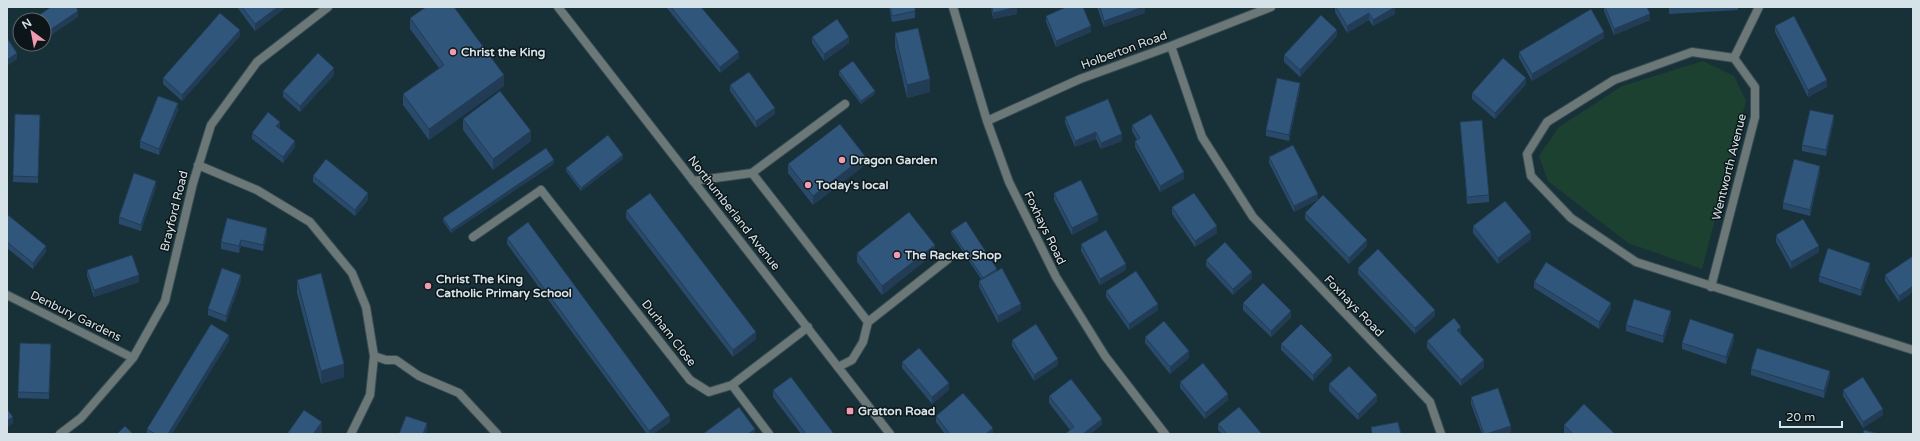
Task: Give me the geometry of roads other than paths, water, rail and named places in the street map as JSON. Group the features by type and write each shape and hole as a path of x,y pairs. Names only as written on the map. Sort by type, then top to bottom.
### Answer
{"street":[{"name":"Brayford Road","path":"60,434 81,418 133,358 165,301 198,165 211,125 257,62 328,7"},
{"name":"Northumberland Avenue","path":"558,7 890,434"},
{"name":"Foxhays Road","path":"953,7 987,121 1009,182 1056,277 1105,356 1164,434"},
{"name":"Holberton Road","path":"987,121 1080,79 1171,46 1271,7"},
{"path":"1759,7 1734,58 1692,52 1614,80 1548,122 1527,154 1530,176 1571,218 1636,262 1913,350"},
{"name":"Foxhays Road","path":"1171,46 1202,137 1253,217 1430,402 1441,434"},
{"name":"Wentworth Avenue","path":"1711,287 1755,117 1755,87 1734,58"},
{"path":"693,181 752,173 845,104"},
{"path":"198,165 257,190 310,222 352,273 366,307 374,356 370,395 351,434"},
{"path":"752,173 868,322"},
{"name":"Durham Close","path":"473,237 541,190 690,380 710,392 732,385 808,327"},
{"path":"838,367 852,360 863,342 868,322 948,259"},
{"name":"Denbury Gardens","path":"7,295 133,358"},
{"path":"374,356 386,360 396,360 419,376 459,393 496,434"},
{"path":"732,385 769,434"}],"place":[{"name":"Christ the King","path":"453,52"},
{"name":"Dragon Garden","path":"842,160"},
{"name":"Today's local","path":"808,185"},
{"name":"The Racket Shop","path":"897,255"},
{"name":"Christ The King Catholic Primary School","path":"428,286"},
{"name":"Gratton Road","path":"850,411"}]}
